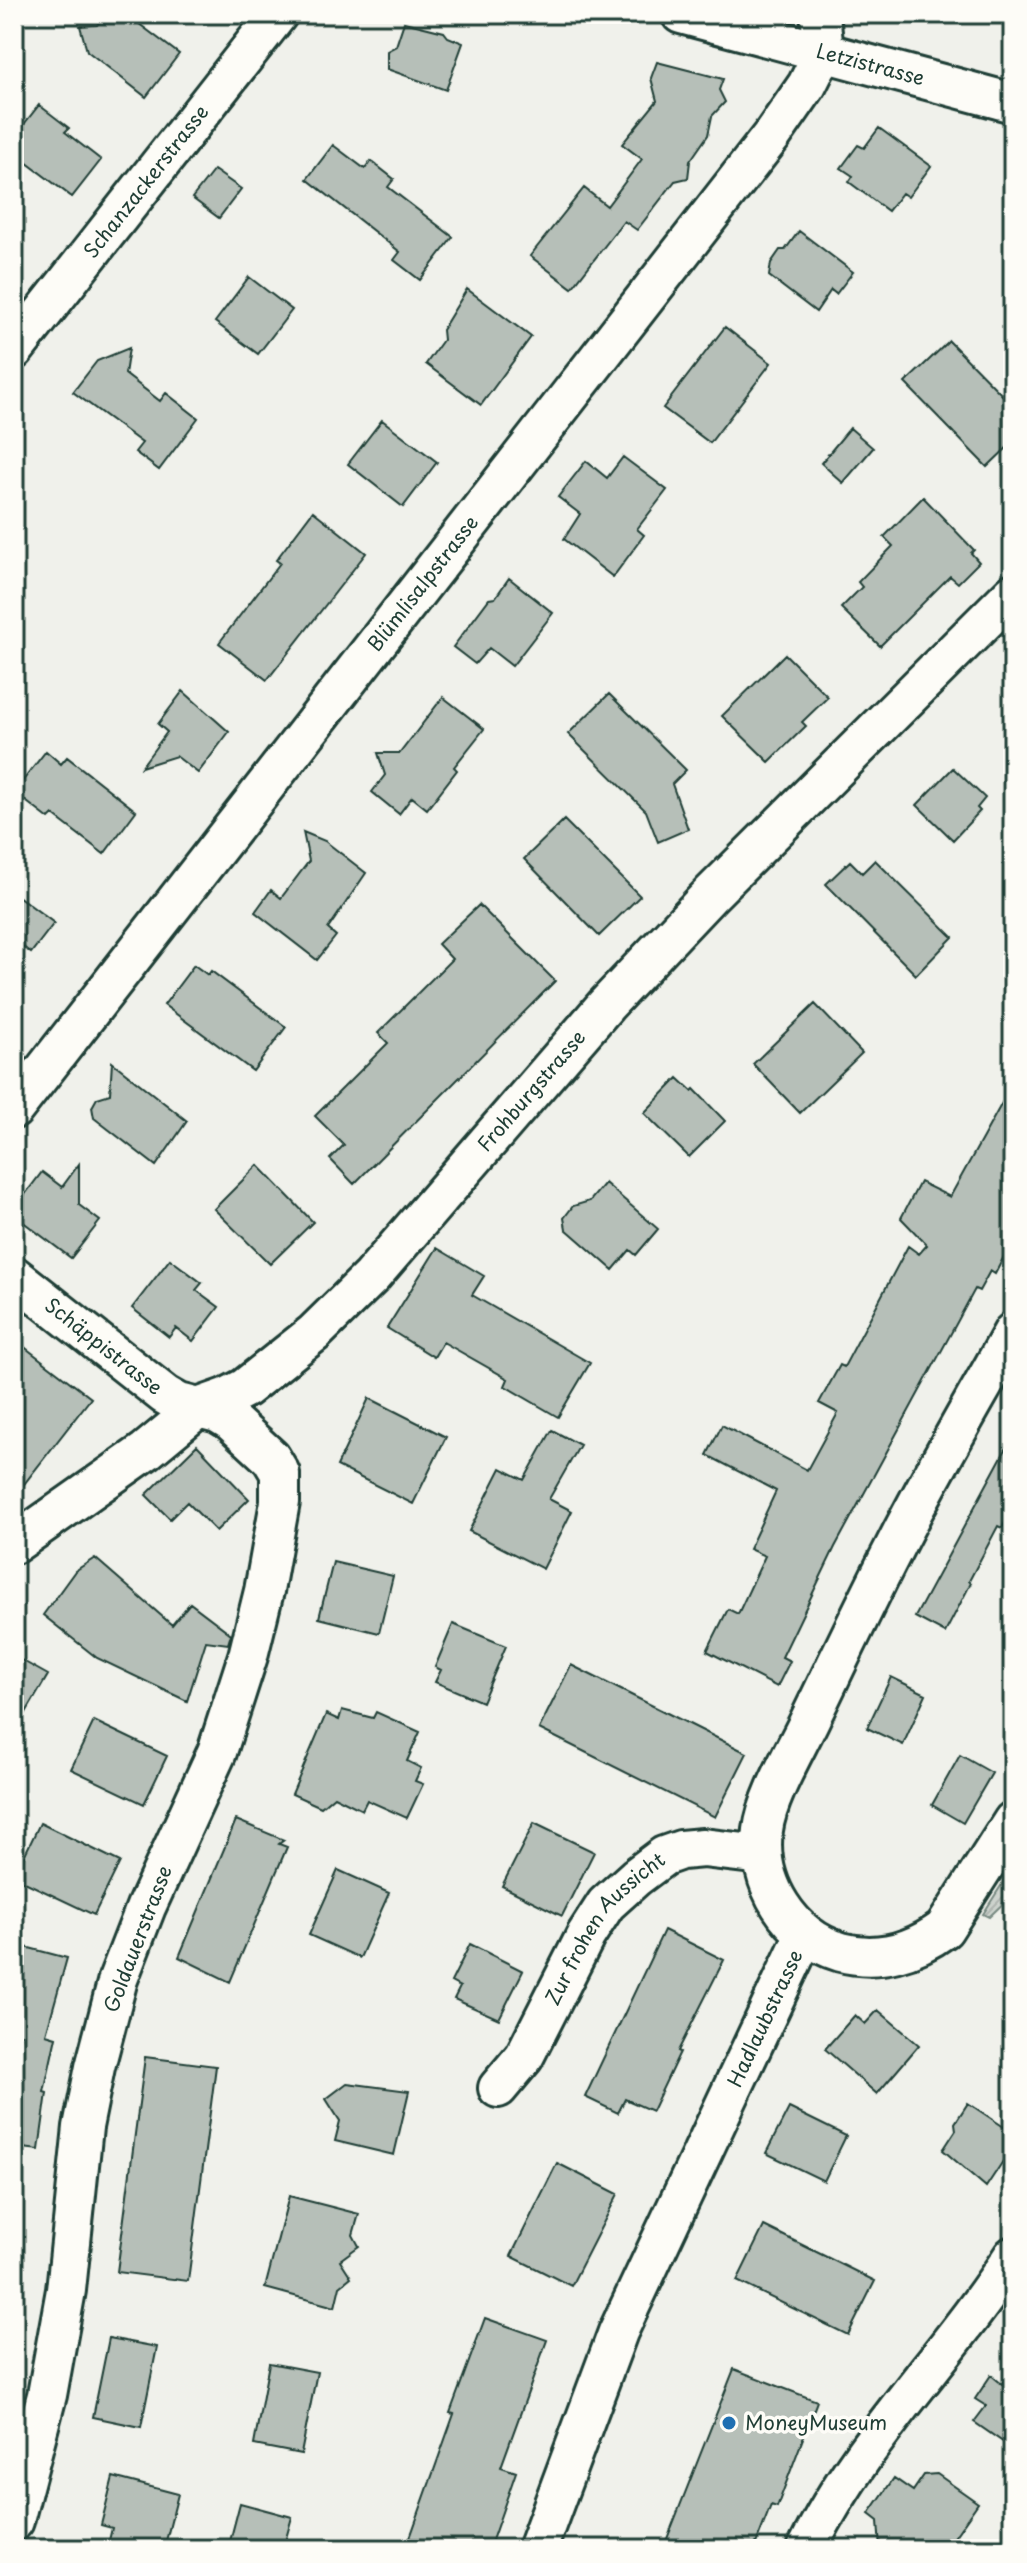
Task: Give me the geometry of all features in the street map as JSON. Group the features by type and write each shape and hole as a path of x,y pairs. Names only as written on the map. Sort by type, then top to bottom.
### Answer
{"street":[{"name":"Schanzackerstrasse","path":"14,350 278,14"},
{"name":"Letzistrasse","path":"681,14 1013,103"},
{"path":"820,14 824,51"},
{"name":"Blümlisalpstrasse","path":"14,1109 773,134 807,85 824,51"},
{"name":"Frohburgstrasse","path":"14,1544 146,1451 198,1408 245,1388 314,1333 371,1277 606,1005 711,894 1013,593"},
{"name":"Schäppistrasse","path":"14,1276 165,1395 198,1408"},
{"name":"Hadlaubstrasse","path":"537,2549 618,2332 805,1934 785,1914 767,1879 762,1855 763,1828 772,1800 894,1548 1013,1332"},
{"name":"Goldauerstrasse","path":"14,2521 47,2395 64,2305 83,2127 95,2067 118,1979 129,1950 217,1752 248,1656 264,1591 280,1502 280,1473 276,1464 231,1421 218,1413 198,1408"},
{"path":"805,1934 822,1945 857,1955 892,1954 928,1941 944,1929 954,1916 1013,1821"},
{"name":"Zur frohen Aussicht","path":"498,2088 524,2057 586,1935 606,1904 636,1877 664,1856 681,1850 703,1848 762,1855"},
{"path":"807,2549 861,2460 1013,2256"}],"shaded area":[{"path":"1013,1867 1013,1894 989,1917 983,1914"}],"building":[{"path":"106,14 126,14 179,54 146,97 87,51 80,26 97,25"},
{"path":"404,22 444,32 463,43 446,90 387,69 387,51 396,46"},
{"path":"657,62 723,79 719,90 725,102 712,116 708,135 690,161 688,178 675,181 637,230 624,221 572,288 530,256 584,188 607,206 642,159 622,144 657,101 651,78"},
{"path":"39,105 69,128 65,132 101,160 72,197 14,153 14,137"},
{"path":"879,128 931,166 908,197 902,193 888,211 849,182 853,176 841,168 858,145 864,148"},
{"path":"333,145 365,169 371,161 394,179 388,187 453,237 420,280 394,260 400,252 307,179"},
{"path":"214,170 241,189 219,218 192,198"},
{"path":"799,231 853,272 836,294 831,290 816,312 769,276 771,263"},
{"path":"249,277 292,310 258,354 215,322"},
{"path":"467,289 531,337 481,405 426,364 443,340 442,330"},
{"path":"725,327 771,363 710,443 663,408"},
{"path":"949,341 1013,406 1013,442 987,467 905,383"},
{"path":"129,348 125,374 160,401 166,393 198,418 159,470 135,452 142,443 73,392 97,361"},
{"path":"382,420 437,462 403,507 348,464"},
{"path":"850,428 873,448 843,483 821,463"},
{"path":"623,457 667,490 637,529 644,535 613,577 564,539 580,514 558,497 586,461 607,478"},
{"path":"923,497 974,550 971,553 979,562 958,583 950,576 880,646 841,608 862,587 858,582 893,546 884,537"},
{"path":"313,511 366,553 267,680 219,643 280,563 276,560"},
{"path":"509,578 553,613 512,666 489,648 475,664 453,647"},
{"path":"785,654 828,697 802,722 806,726 769,762 722,716"},
{"path":"183,691 229,732 198,773 176,756 141,767 167,732 158,724"},
{"path":"609,694 686,770 672,784 688,829 658,842 646,811 568,734"},
{"path":"443,697 484,729 427,809 412,797 399,814 372,792 385,775 378,753 400,753"},
{"path":"46,751 61,764 67,757 136,811 104,854 53,815 49,819 14,792"},
{"path":"953,768 985,798 977,808 980,811 953,840 917,805"},
{"path":"564,820 640,896 599,936 524,859"},
{"path":"303,832 325,841 366,873 328,929 336,936 317,960 255,912 271,890 281,898 309,861"},
{"path":"875,860 953,937 916,975 826,884 850,861 862,873"},
{"path":"14,893 54,923 31,953 14,940"},
{"path":"479,905 555,981 354,1184 330,1159 344,1145 315,1116 388,1043 378,1033 452,959 438,944"},
{"path":"194,965 208,975 211,971 286,1027 253,1071 164,1005"},
{"path":"815,1004 862,1053 800,1113 753,1064"},
{"path":"112,1062 187,1121 156,1166 94,1118 92,1107 97,1098 110,1094"},
{"path":"678,1078 692,1091 694,1089 725,1121 689,1157 644,1113"},
{"path":"1013,1083 1013,1239 995,1274 990,1271 979,1291 975,1289 835,1547 782,1657 790,1661 777,1687 707,1651 728,1609 738,1614 765,1556 749,1549 776,1491 707,1455 722,1425 807,1470 838,1413 819,1403 840,1365 844,1367 908,1246 919,1254 927,1245 901,1218 920,1182 950,1197"},
{"path":"79,1164 79,1205 100,1221 71,1258 14,1215 14,1209 42,1172 62,1187"},
{"path":"258,1165 313,1222 270,1264 214,1209"},
{"path":"605,1183 658,1229 636,1255 630,1250 613,1270 566,1229 564,1218 573,1206 590,1201"},
{"path":"437,1248 484,1276 472,1295 590,1363 558,1417 505,1386 508,1379 443,1342 434,1357 387,1328"},
{"path":"170,1259 202,1283 196,1290 219,1307 193,1341 176,1328 169,1337 132,1308"},
{"path":"14,1339 91,1398 14,1497"},
{"path":"369,1398 446,1437 413,1504 337,1466"},
{"path":"552,1430 580,1445 549,1499 572,1511 543,1569 469,1531 501,1468 524,1480"},
{"path":"1013,1436 1013,1509 1002,1528 998,1526 945,1633 915,1617"},
{"path":"197,1445 249,1499 216,1531 187,1502 170,1519 146,1495"},
{"path":"95,1558 172,1625 190,1603 231,1634 228,1644 206,1641 187,1701 97,1658 43,1615 75,1571"},
{"path":"333,1562 393,1576 379,1633 319,1618"},
{"path":"453,1624 506,1646 482,1702 435,1682 441,1670 435,1667"},
{"path":"14,1656 48,1675 14,1733"},
{"path":"571,1665 747,1753 715,1817 539,1729"},
{"path":"891,1677 926,1694 903,1745 867,1728"},
{"path":"342,1710 373,1718 376,1712 420,1732 407,1761 421,1768 415,1781 423,1784 407,1818 367,1800 362,1810 334,1796 321,1807 292,1794 326,1714 339,1720"},
{"path":"94,1721 167,1756 144,1804 71,1769"},
{"path":"960,1755 992,1773 963,1823 932,1805"},
{"path":"236,1820 284,1840 279,1844 287,1847 230,1982 179,1957"},
{"path":"40,1823 120,1862 94,1915 14,1877"},
{"path":"534,1823 594,1852 562,1916 502,1886"},
{"path":"338,1870 389,1893 360,1958 309,1935"},
{"path":"664,1930 724,1960 652,2111 625,2099 618,2113 585,2097"},
{"path":"14,1944 67,1958 46,2034 56,2037 44,2092 47,2093 39,2150 14,2147 14,2090 21,2034 14,2032"},
{"path":"470,1944 523,1971 499,2019 454,1999 460,1987 451,1982"},
{"path":"878,2010 919,2045 877,2094 825,2049 855,2015 865,2024"},
{"path":"145,2057 216,2066 188,2281 117,2272"},
{"path":"347,2083 409,2091 394,2155 335,2141 340,2121 326,2099"},
{"path":"968,2103 1013,2133 1013,2146 986,2187 943,2150"},
{"path":"789,2108 846,2136 824,2181 766,2153"},
{"path":"557,2163 618,2194 571,2286 511,2256"},
{"path":"289,2196 359,2214 353,2235 359,2246 340,2260 351,2277 340,2286 335,2307 265,2288"},
{"path":"764,2226 875,2281 848,2335 737,2281"},
{"path":"485,2318 547,2340 501,2467 516,2472 489,2549 406,2549 454,2414 450,2413"},
{"path":"109,2338 157,2347 141,2427 93,2417"},
{"path":"269,2363 317,2372 301,2454 254,2445"},
{"path":"1013,2368 1013,2449 974,2422 986,2406 975,2399 991,2375 1002,2384"},
{"path":"734,2369 817,2401 777,2507 771,2505 754,2549 663,2549"},
{"path":"937,2474 978,2503 946,2549 880,2549 878,2521 869,2514 894,2478 913,2491 924,2475"},
{"path":"113,2477 178,2494 164,2549 107,2549 112,2528 101,2525"},
{"path":"240,2503 292,2517 283,2549 228,2549"}],"place":[{"name":"MoneyMuseum","path":"729,2423"}]}
